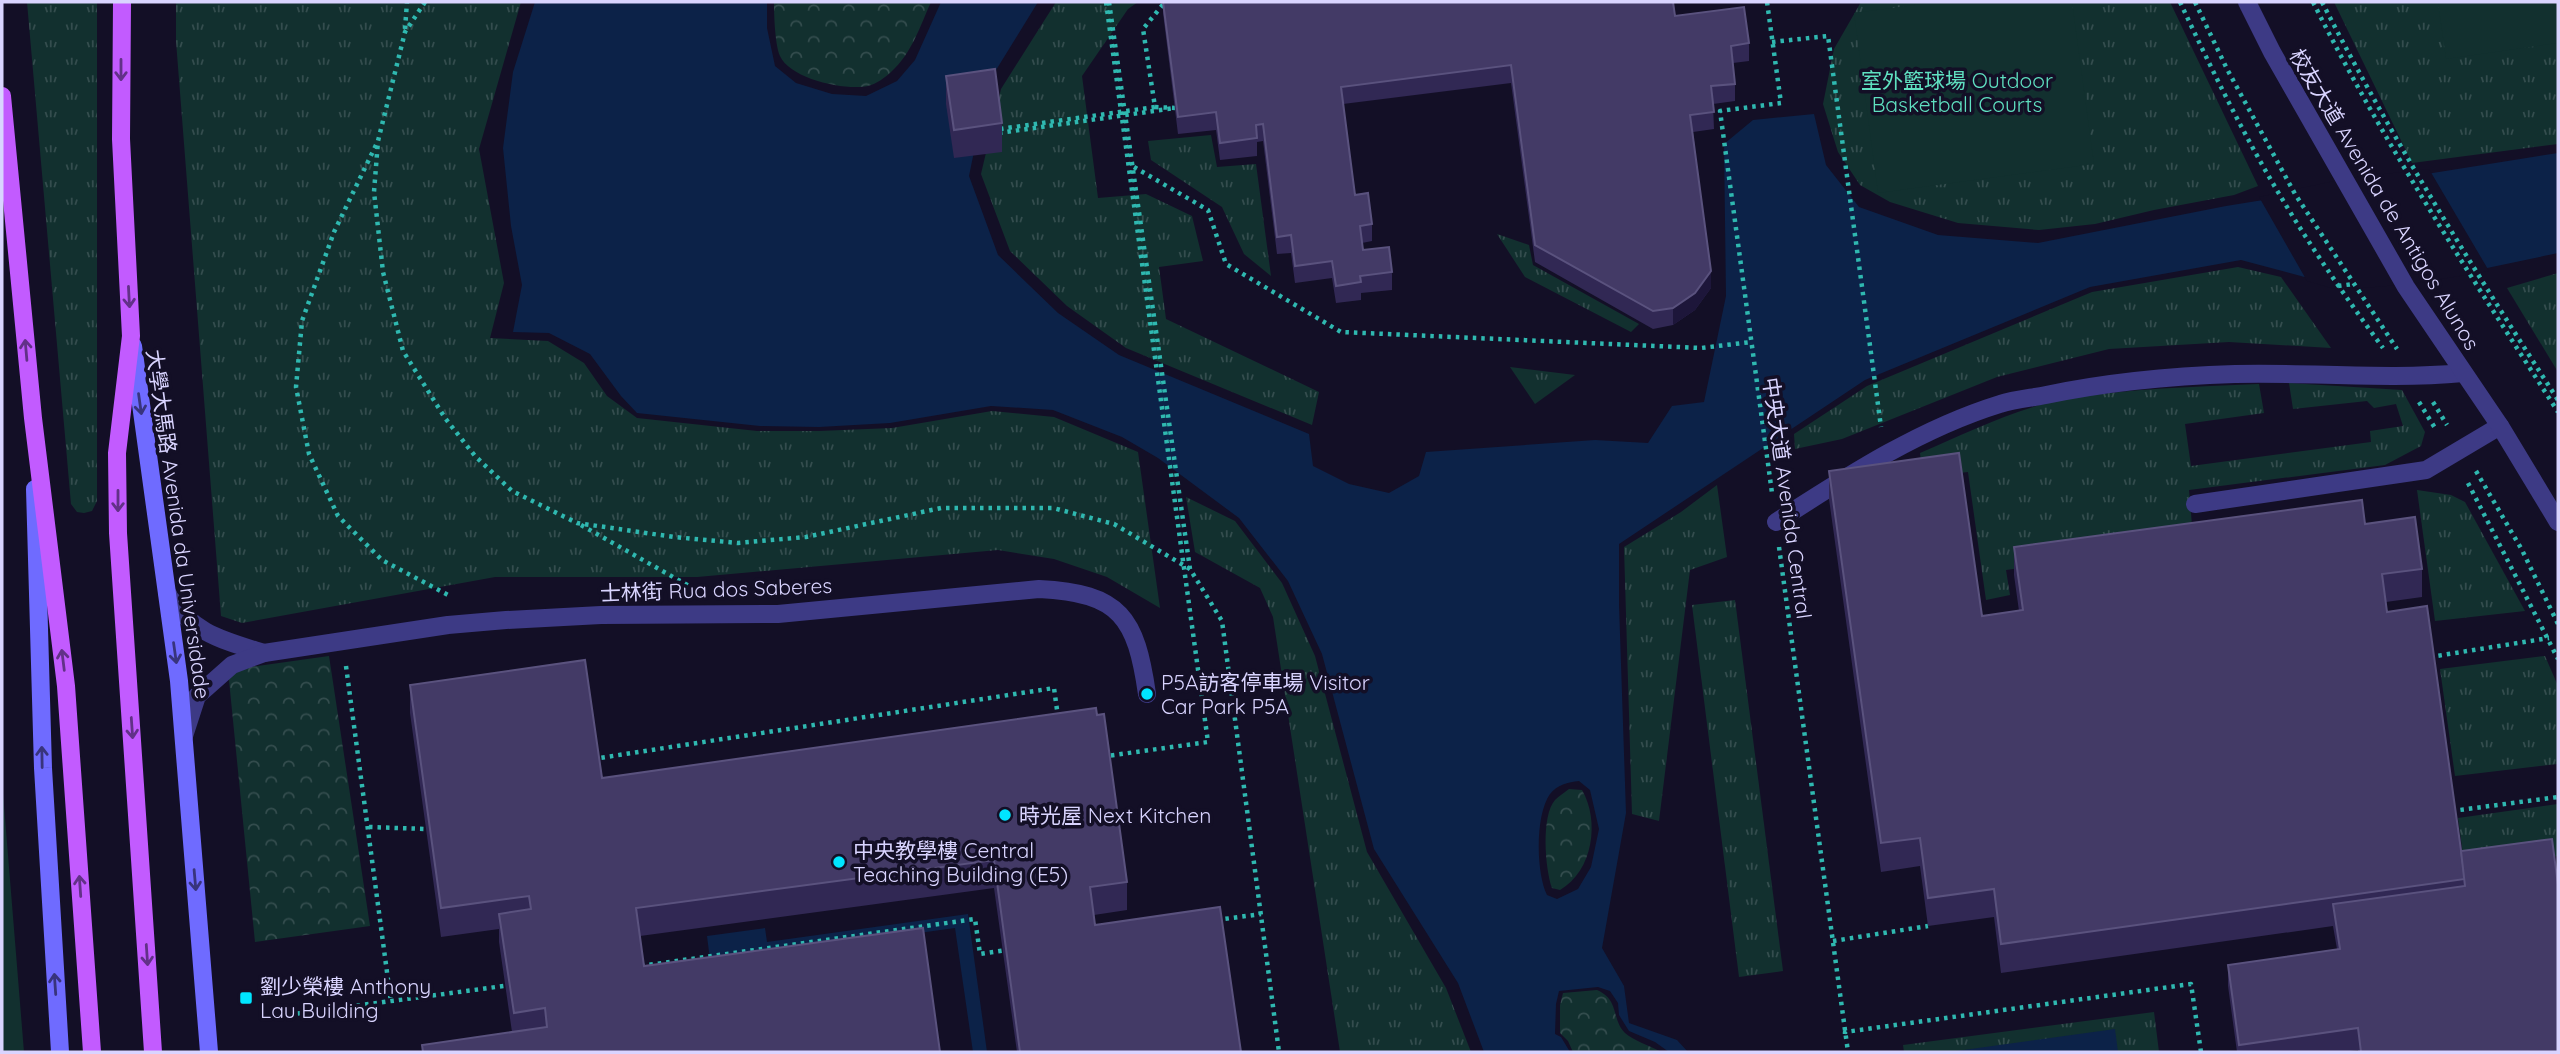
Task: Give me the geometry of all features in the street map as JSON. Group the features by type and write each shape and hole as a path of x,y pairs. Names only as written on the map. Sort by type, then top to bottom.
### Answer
{"main road":[{"name":"大學大馬路 Avenida da Universidade","path":"122,2 121,139 131,336 178,681 209,1052"},
{"path":"2,96 33,418 66,686 92,1052"},
{"path":"131,336 117,453 118,533 153,1052"},
{"path":"33,418 43,768 60,1052"}],"street":[{"name":"校友大道 Avenida de Antigos Alunos","path":"2247,2 2272,52 2406,287 2500,426 2558,522"},
{"path":"1776,522 1854,472 1937,429 2000,404 2099,384 2234,374 2332,373 2404,377 2463,373"},
{"path":"2195,504 2426,470 2500,426"},
{"name":"士林街 Rua dos Saberes","path":"183,740 197,696 232,665 264,653 448,625 506,620 601,615 778,614 995,592 1063,590 1102,603 1116,611 1129,623 1141,656 1147,694"},
{"path":"166,591 178,611 194,625 264,653"}],"path":[{"path":"407,2 405,32 378,141 374,192 383,272 402,351 445,418 475,456 512,491 577,523 694,588"},
{"path":"405,32 425,2"},
{"path":"1106,756 1208,743 1108,2"},
{"path":"1155,107 1143,29 1165,2"},
{"name":"中央大道 Avenida Central","path":"1767,2 1781,103 1720,111 1848,1052"},
{"path":"2180,2 2216,78 2280,197 2338,286 2404,377"},
{"path":"2195,2 2227,69 2295,194 2353,284 2338,286"},
{"path":"2313,2 2410,175 2468,272 2558,412"},
{"path":"2322,2 2474,271 2558,400"},
{"path":"1772,42 1828,36 1882,431"},
{"path":"999,131 1175,108 1155,107 1124,113"},
{"path":"1124,113 1134,167 1190,569 1222,621 1279,1052"},
{"path":"378,141 334,232 302,321 296,387 309,454 338,516 382,560 462,601"},
{"path":"1134,167 1208,210 1226,264 1341,332 1701,348 1751,342"},
{"path":"2468,483 2558,659"},
{"path":"577,523 738,543 806,537 941,508 1053,508 1114,524 1190,569"},
{"path":"2430,657 2549,638"},
{"path":"342,641 391,1002"},
{"path":"582,761 1054,688 1059,728"},
{"path":"2452,811 2558,797"},
{"path":"369,827 427,829"},
{"path":"1209,921 1261,914"},
{"path":"640,966 975,919 980,954 1014,949"},
{"path":"1833,942 1928,926"},
{"path":"264,1018 519,984"},
{"path":"1845,1032 2191,984 2201,1052"}],"green space":[{"path":"27,2 97,2 97,501 92,511 84,513 77,512 71,504"},
{"path":"176,2 521,2 479,149 504,283 490,338 548,341 584,363 607,396 637,418 757,431 819,431 892,428 992,411 1054,417 1138,452 1160,608 1107,577 1054,559 998,550 697,577 495,577 242,623 221,616 176,41"},
{"path":"774,2 931,2 915,39 905,56 889,74 868,86 846,87 806,77 786,64 780,56 777,44"},
{"path":"1056,2 1138,2 1128,9 1082,76 1098,198 1146,194 1192,216 1203,261 1159,267 1166,319 1319,392 1312,425 1126,348 1067,306 1010,251 981,174 1001,89"},
{"path":"1861,2 2170,2 2258,186 2234,195 2095,224 2039,230 1958,223 1890,202 1860,185 1838,152 1823,104 1834,49"},
{"name":"室外籃球場 Outdoor Basketball Courts","path":"1937,2 2072,2 2094,164 1878,193 1854,13"},
{"path":"2334,2 2558,2 2558,144 2412,163"},
{"path":"2438,2 2558,2 2558,43 2446,59"},
{"path":"1211,135 1217,167 1256,164 1271,276 1244,254 1222,207 1151,160 1148,141"},
{"path":"1497,234 1529,245 1533,265 1639,324 1631,332 1525,277"},
{"path":"2238,267 2281,277 2331,348 2229,342 2109,349 1997,377 1842,439 1795,449 1794,434 1867,386 2092,292"},
{"path":"2558,273 2558,372 2507,288"},
{"path":"1510,367 1575,375 1535,404"},
{"path":"2289,383 2402,390 2425,432 2421,446 2385,465 2189,490 2193,537 2006,570 2010,595 1986,600 1968,472 1923,477 1920,453 2028,408 2114,392 2259,384 2264,413 2185,424 2191,466 2371,442 2370,431 2403,426 2396,404 2374,408 2367,401 2293,409"},
{"path":"1717,485 1727,557 1690,570 1659,821 1632,814 1624,547 1681,512"},
{"path":"2417,490 2451,495 2465,502 2525,611 2435,621"},
{"path":"1186,497 1235,521 1282,583 1315,656 1367,852 1446,988 1471,1052 1340,1052 1273,617 1260,588 1195,552"},
{"path":"1735,600 1783,971 1739,977 1692,605"},
{"path":"329,656 370,926 255,942 228,670"},
{"path":"2545,656 2558,686 2558,764 2455,776 2440,669"},
{"path":"2,781 24,1052 2,1052"},
{"path":"1569,789 1582,790 1588,802 1592,830 1586,858 1580,871 1560,890 1552,888 1546,856 1546,830 1555,800"},
{"path":"2558,804 2558,856 2465,869 2458,818"},
{"path":"1597,990 1609,999 1625,1033 1661,1052 1573,1052 1560,1033 1563,993"},
{"path":"2154,1012 2159,1052 1904,1052 1903,1045"}],"water":[{"path":"535,2 767,2 767,28 775,66 796,83 832,94 866,96 897,81 915,60 941,2 1038,2 988,83 969,176 998,255 1058,313 1119,355 1309,434 1313,466 1349,484 1389,493 1419,476 1426,452 1595,440 1648,443 1672,406 1704,402 1726,296 1724,144 1753,120 1814,114 1826,165 1859,207 1938,235 2038,243 2226,206 2558,153 2558,253 2468,272 2338,286 2241,260 2090,287 1865,380 1619,544 1626,813 1602,948 1624,986 1629,1023 1677,1040 1688,1052 1669,1052 1655,1042 1629,1031 1619,1015 1618,1003 1610,991 1598,987 1559,991 1555,1034 1561,1037 1570,1052 1484,1052 1458,983 1374,849 1322,654 1288,581 1239,518 1158,458 1122,437 1053,410 991,406 890,423 819,427 760,426 637,413 590,354 549,333 513,332 522,285 511,226 503,148 513,72","holes":["1579,781 1590,790 1599,829 1591,867 1578,889 1557,899 1547,895 1539,859 1540,829 1545,803 1553,791 1567,783"]},
{"path":"968,914 987,1052 973,1052 955,928 767,954 712,976 707,936 765,928 767,942"},
{"path":"2115,1029 2118,1052 1949,1052"}],"pier":[{"path":"2429,169 2489,271 2412,284 2338,290 2307,281 2259,197 2348,178"}],"building":[{"path":"1163,2 1673,2 1675,16 1744,7 1749,43 1731,46 1735,84 1711,86 1714,112 1690,115 1711,271 1695,293 1673,308 1653,311 1535,245 1511,65 1341,87 1355,195 1368,193 1372,224 1360,226 1363,250 1389,247 1392,272 1360,276 1361,282 1336,286 1332,261 1295,266 1291,235 1277,237 1263,124 1256,125 1257,138 1220,143 1216,112 1178,117"},
{"path":"995,69 1002,123 954,130 946,76"},
{"path":"1959,453 1982,616 2023,610 2014,547 2362,500 2365,524 2415,517 2422,569 2382,574 2387,612 2427,606 2465,879 2001,944 1994,889 1928,898 1920,838 1881,843 1829,471"},
{"path":"585,660 602,778 1096,708 1097,715 1104,714 1127,882 1090,887 1095,925 1220,907 1241,1052 1020,1052 994,860 636,908 644,966 923,928 940,1052 423,1052 422,1045 547,1027 545,1008 514,1013 499,914 531,909 529,896 441,908 410,685"},
{"path":"2552,839 2558,885 2558,1052 2361,1052 2358,1028 2239,1045 2228,965 2340,949 2333,904 2465,886 2461,851"}],"place":[{"name":"P5A訪客停車場 Visitor Car Park P5A","path":"1147,694"},
{"name":"時光屋 Next Kitchen","path":"1005,815"},
{"name":"中央教學樓 Central Teaching Building (E5)","path":"839,862"},
{"name":"劉少榮樓 Anthony Lau Building","path":"246,998"}]}
